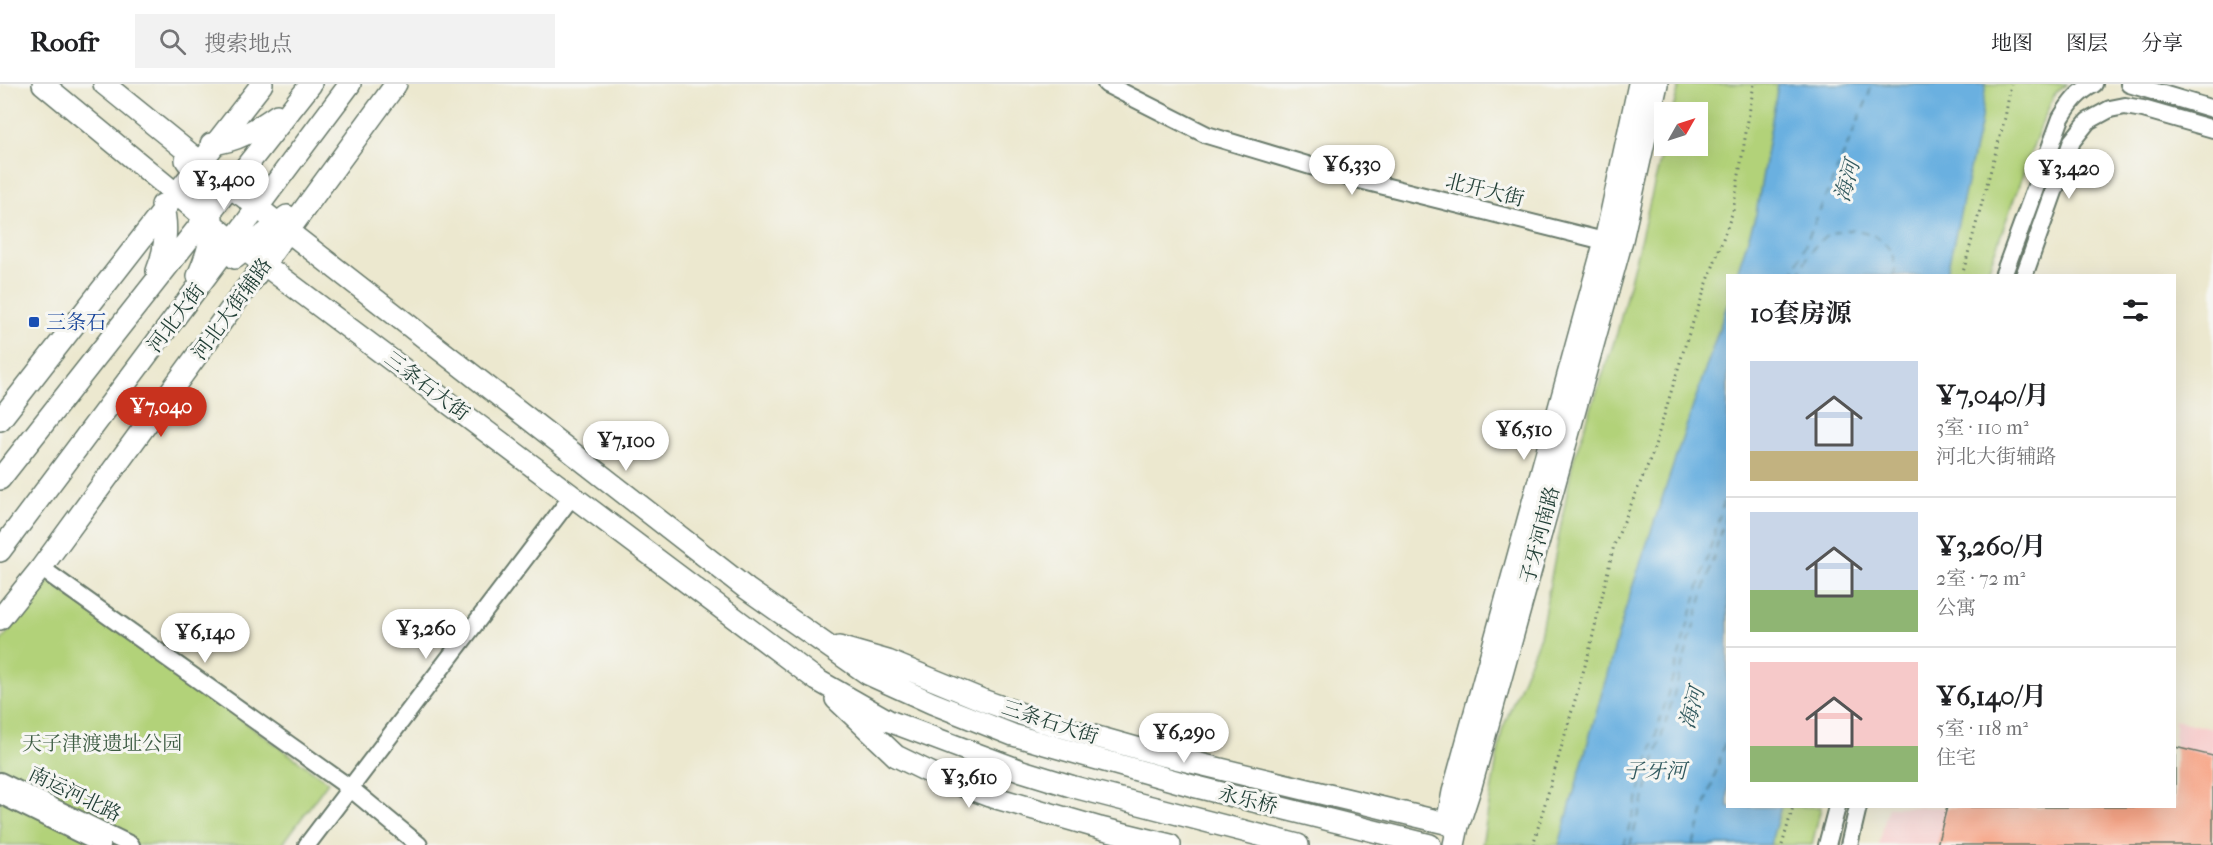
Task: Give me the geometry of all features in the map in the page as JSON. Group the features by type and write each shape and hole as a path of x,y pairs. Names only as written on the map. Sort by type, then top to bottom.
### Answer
{"main road":[{"name":"三条石大街","path":"43,84 145,169 169,202 223,230 265,265 817,680 896,756 937,776 1000,799 1100,828 1170,845"},
{"name":"三条石大街","path":"104,84 169,138 197,166 230,186 279,232 316,253 747,590 868,674 932,703"},
{"path":"0,420 262,84"},
{"name":"河北大街","path":"0,479 152,284 223,230 257,209 351,84"},
{"path":"223,230 279,232 323,184 396,84"},
{"name":"子牙河南路","path":"1613,243 1639,84"},
{"name":"子牙河南路","path":"1442,845 1453,831 1471,786 1613,243 1657,84"},
{"path":"169,138 201,145 235,139 255,130 306,90"},
{"name":"河北大街","path":"223,230 230,186 306,90"},
{"path":"184,306 223,230 197,166"},
{"path":"152,284 164,245 169,202"},
{"path":"184,306 223,230"},
{"name":"河北大街辅路","path":"0,619 265,265 279,232"},
{"name":"河北大街","path":"0,551 184,306"},
{"name":"三条石大街","path":"822,642 888,661 985,701 1044,722 1453,831"},
{"name":"三条石大街","path":"817,680 889,721 915,732"},
{"name":"永乐桥","path":"932,703 1012,735 1105,763 1430,845"},
{"name":"永乐桥","path":"915,732 1022,771 1074,787 1298,845"}],"street":[{"name":"北开大街","path":"1106,84 1207,135 1344,176 1613,243"},
{"path":"2129,84 2213,109"},
{"path":"2004,274 2061,118 2070,102 2087,87"},
{"path":"2025,274 2072,141 2088,121 2102,112 2125,106 2213,129"},
{"path":"308,845 573,495"},
{"path":"40,568 350,788 419,845"},
{"name":"南运河北路","path":"0,781 131,845"},
{"name":"南运河北路","path":"0,795 102,845"},
{"path":"1827,845 1837,808"},
{"path":"1849,845 1858,808"}],"path":[{"path":"1533,845 1589,652 1614,545 1652,454 1688,336 1733,211 1754,84"},
{"path":"1963,274 2005,118 2011,84"},
{"path":"1782,845 1793,808"}],"shaded area":[{"path":"2176,720 2213,729 2213,845 1879,845 1888,808 2176,808"}],"green space":[{"path":"1680,84 2067,84 2055,93 2039,130 1987,274 1726,274 1726,808 1821,808 1812,845 1482,845 1502,730 1540,636 1573,461 1617,333 1661,156 1708,156 1708,102 1675,102"},
{"name":"天子津渡遗址公园","path":"49,581 328,782 282,845 0,845 0,642"}],"water":[{"name":"海河","path":"1778,84 1986,84 1980,125 1946,274 1737,274 1756,214"},
{"name":"子牙河","path":"1726,308 1726,808 1781,808 1770,845 1559,845 1628,600"}],"building":[{"path":"2176,747 2213,756 2213,845 1937,845 1947,808 2176,808"}],"ferry route":[{"path":"1793,274 1869,95 1871,84"},
{"path":"1799,274 1819,242 1832,234 1850,230 1869,233 1884,243 1891,252 1896,268 1894,274"},
{"path":"1624,845 1726,494"},
{"path":"1630,845 1726,515"},
{"path":"1693,845 1726,739"}],"place":[{"name":"三条石","path":"34,322"}]}
